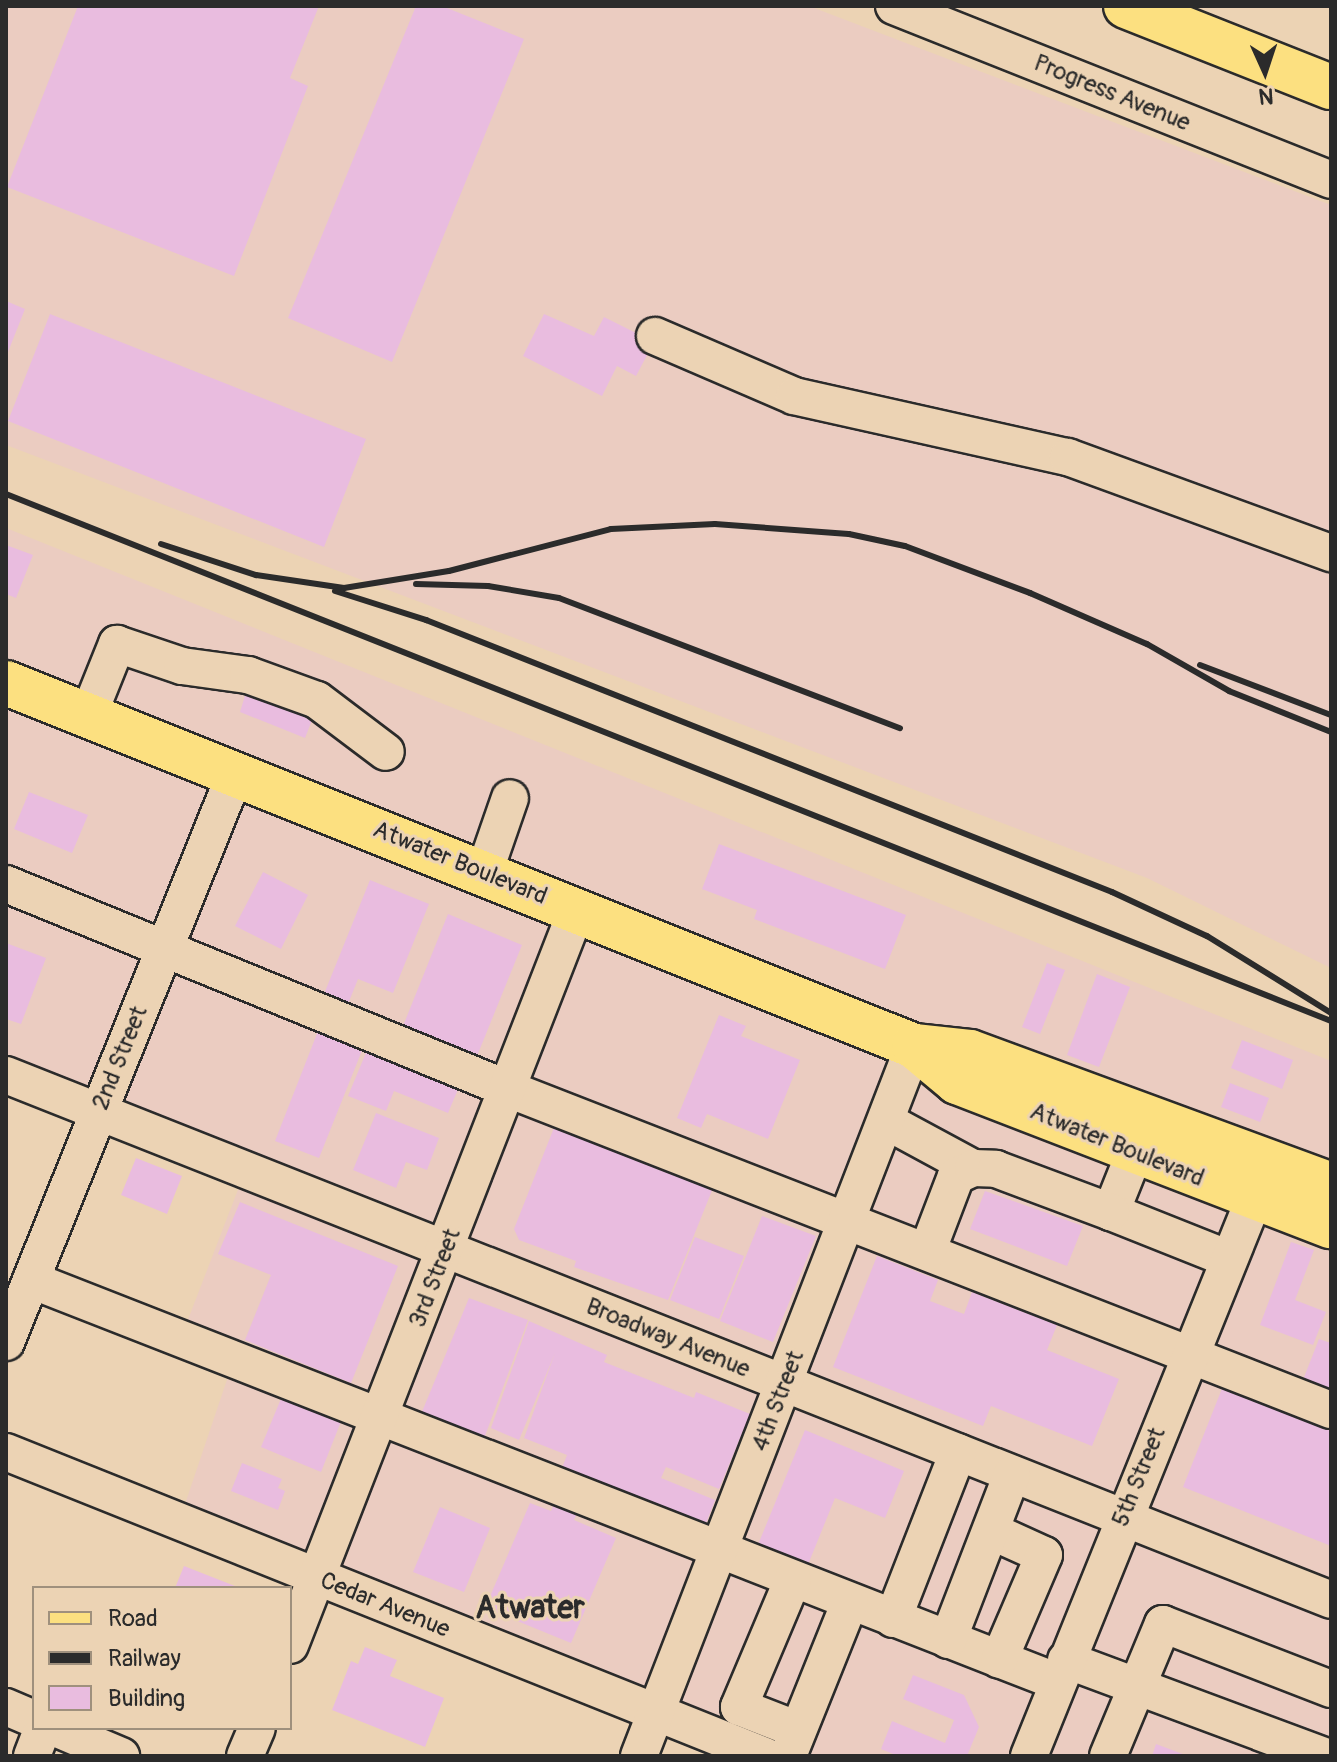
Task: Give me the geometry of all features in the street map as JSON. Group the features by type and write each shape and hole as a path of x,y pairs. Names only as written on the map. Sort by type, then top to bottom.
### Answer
{"main road":[{"path":"1126,6 1331,87"},
{"name":"Atwater Boulevard","path":"6,683 914,1046 970,1052 1331,1185"},
{"name":"Atwater Boulevard","path":"914,1046 957,1082 1254,1199 1331,1226"}],"street":[{"name":"Progress Avenue","path":"894,6 1331,180"},
{"path":"655,336 794,396 1068,457 1331,553"},
{"path":"88,716 117,644 182,666 248,675 317,700 339,712 386,752"},
{"name":"2nd Street","path":"6,1342 235,774"},
{"path":"484,873 510,798"},
{"path":"6,884 508,1089 1331,1410"},
{"name":"3rd Street","path":"292,1640 577,909"},
{"name":"4th Street","path":"639,1756 914,1046"},
{"name":"Broadway Avenue","path":"6,1075 1331,1600"},
{"path":"886,1121 973,1168 996,1169 1229,1259"},
{"path":"1111,1212 1135,1152"},
{"path":"927,1252 956,1176 973,1168"},
{"name":"5th Street","path":"1029,1756 1122,1517 1254,1199"},
{"path":"31,1280 382,1413 719,1551 999,1660 1137,1687 1324,1756"},
{"name":"Cedar Avenue","path":"6,1452 765,1756"},
{"path":"893,1619 958,1452"},
{"path":"948,1640 1012,1474"},
{"path":"991,1531 1044,1555 999,1660"},
{"path":"793,1579 739,1707 793,1743 850,1602"},
{"path":"1108,1756 1163,1624 1331,1689"},
{"path":"6,1707 32,1718"},
{"path":"32,1756 42,1730"},
{"path":"60,1730 121,1756"},
{"path":"245,1756 256,1730"}],"shaded area":[{"path":"6,6 809,6 1331,205 1331,968 1147,878 6,445"},
{"path":"6,528 1331,1061 1331,1756 806,1756 183,1510 237,1350 184,1330 239,1187 6,1086"}],"building":[{"path":"78,6 319,6 290,78 308,86 234,276 7,187"},
{"path":"416,6 442,6 524,39 392,362 288,318"},
{"path":"6,301 25,309 6,357"},
{"path":"50,314 366,439 324,547 8,421"},
{"path":"544,314 594,336 604,317 654,342 636,376 617,366 602,396 523,356"},
{"path":"6,545 33,555 16,598 6,594"},
{"path":"248,686 314,715 305,738 240,712"},
{"path":"29,792 88,815 72,853 14,829"},
{"path":"719,844 906,915 885,969 754,919 757,910 702,889"},
{"path":"263,872 308,895 281,949 235,926"},
{"path":"370,880 429,904 393,993 358,979 346,1009 322,999"},
{"path":"448,914 522,945 475,1061 401,1031"},
{"path":"6,943 46,958 21,1024 6,1019"},
{"path":"1047,963 1065,970 1040,1034 1022,1027"},
{"path":"1097,974 1130,987 1099,1067 1067,1055"},
{"path":"719,1015 746,1026 741,1036 800,1060 768,1139 707,1114 701,1128 677,1118"},
{"path":"320,1026 365,1043 319,1158 275,1141"},
{"path":"1242,1040 1293,1060 1282,1089 1231,1068"},
{"path":"370,1043 462,1080 448,1113 394,1091 386,1111 348,1096"},
{"path":"1230,1083 1269,1098 1260,1122 1221,1107"},
{"path":"376,1113 439,1138 427,1170 406,1162 396,1188 353,1170"},
{"path":"559,1115 717,1178 668,1300 574,1267 576,1261 519,1240 514,1229"},
{"path":"136,1158 182,1176 167,1214 121,1195"},
{"path":"985,1191 1083,1226 1067,1266 970,1229"},
{"path":"240,1202 398,1266 351,1383 245,1340 271,1275 218,1254"},
{"path":"762,1216 816,1236 773,1342 720,1321"},
{"path":"695,1237 744,1256 719,1319 670,1300"},
{"path":"1291,1242 1314,1250 1295,1300 1326,1312 1313,1345 1260,1325"},
{"path":"877,1256 938,1280 930,1301 964,1314 972,1292 1057,1325 1047,1350 1119,1379 1092,1446 991,1406 983,1426 833,1367"},
{"path":"469,1298 528,1320 482,1444 419,1419"},
{"path":"529,1321 607,1355 604,1362 694,1398 696,1392 750,1414 719,1489 666,1467 661,1478 715,1500 703,1531 560,1473 567,1455 524,1438 555,1353 519,1440 491,1428"},
{"path":"1319,1339 1331,1343 1331,1397 1301,1385"},
{"path":"1225,1381 1331,1423 1331,1546 1183,1487"},
{"path":"285,1389 344,1414 321,1472 261,1447"},
{"path":"805,1430 904,1471 885,1518 835,1498 805,1572 755,1552"},
{"path":"242,1463 282,1479 278,1488 285,1491 278,1510 231,1491"},
{"path":"530,1503 551,1511 554,1504 577,1513 574,1520 616,1538 571,1643 485,1608"},
{"path":"440,1507 490,1528 464,1592 413,1572"},
{"path":"184,1566 235,1586 176,1586"},
{"path":"365,1647 397,1660 390,1676 444,1698 425,1747 332,1710 351,1661 358,1664"},
{"path":"913,1675 964,1695 979,1727 967,1756 898,1756 881,1749 892,1721 945,1743 954,1720 903,1699"},
{"path":"1156,1744 1188,1756 1152,1756"}],"railway":[{"path":"6,494 1331,1021"},
{"path":"161,544 256,575 344,588 449,571 611,529 715,524 849,534 905,546 1030,593 1147,644 1229,691 1331,732"},
{"path":"416,584 488,586 559,598 900,728"},
{"path":"335,591 426,620 1112,892 1207,936 1331,1013"},
{"path":"1200,665 1331,715"}],"district":[{"name":"Atwater","path":"530,1608"}]}
